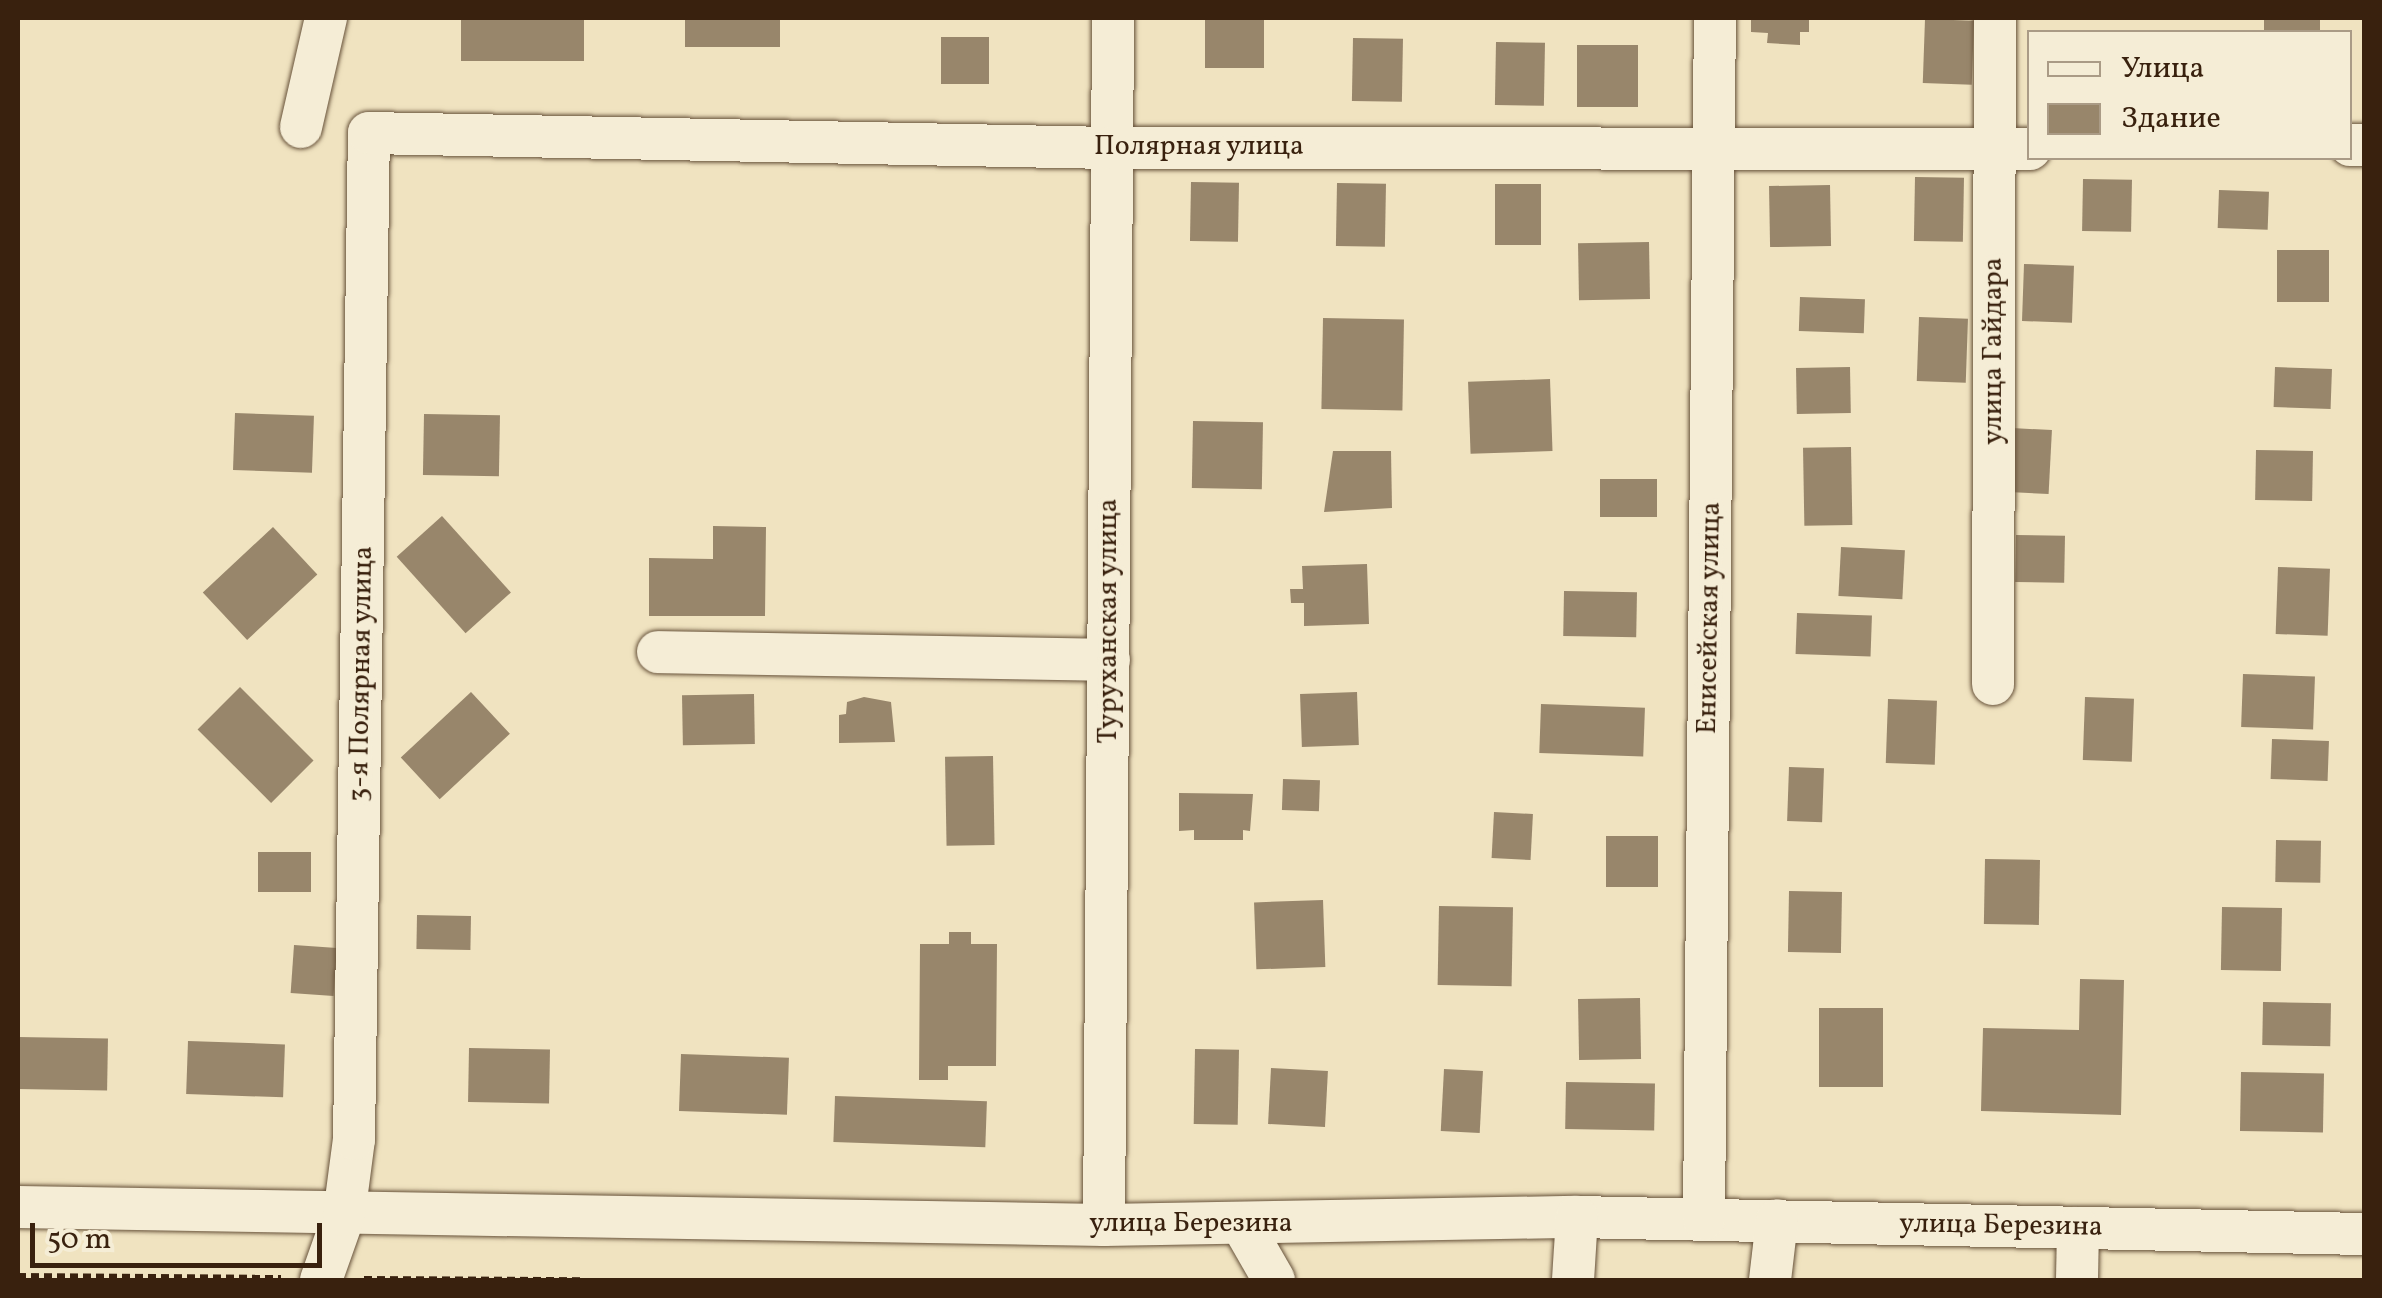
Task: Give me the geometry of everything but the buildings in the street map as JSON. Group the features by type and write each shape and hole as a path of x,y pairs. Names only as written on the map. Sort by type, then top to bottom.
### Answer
{"street":[{"path":"301,127 326,18"},
{"name":"Туруханская улица","path":"1104,1225 1113,18"},
{"name":"Енисейская улица","path":"1704,1218 1715,18"},
{"name":"улица Гайдара","path":"1993,684 2012,150 1995,18"},
{"name":"Полярная улица","path":"370,132 1111,148 1714,146 2012,150"},
{"name":"3-я Полярная улица","path":"321,1280 344,1215 358,1054 370,132"},
{"path":"658,652 1109,660"},
{"name":"улица Березина","path":"18,1207 1243,1226 1578,1217 1704,1218 2364,1234"},
{"path":"1573,1280 1578,1217"},
{"path":"1770,1280 1777,1220"},
{"path":"1243,1226 1274,1280"},
{"path":"2077,1280 2078,1228"}]}
